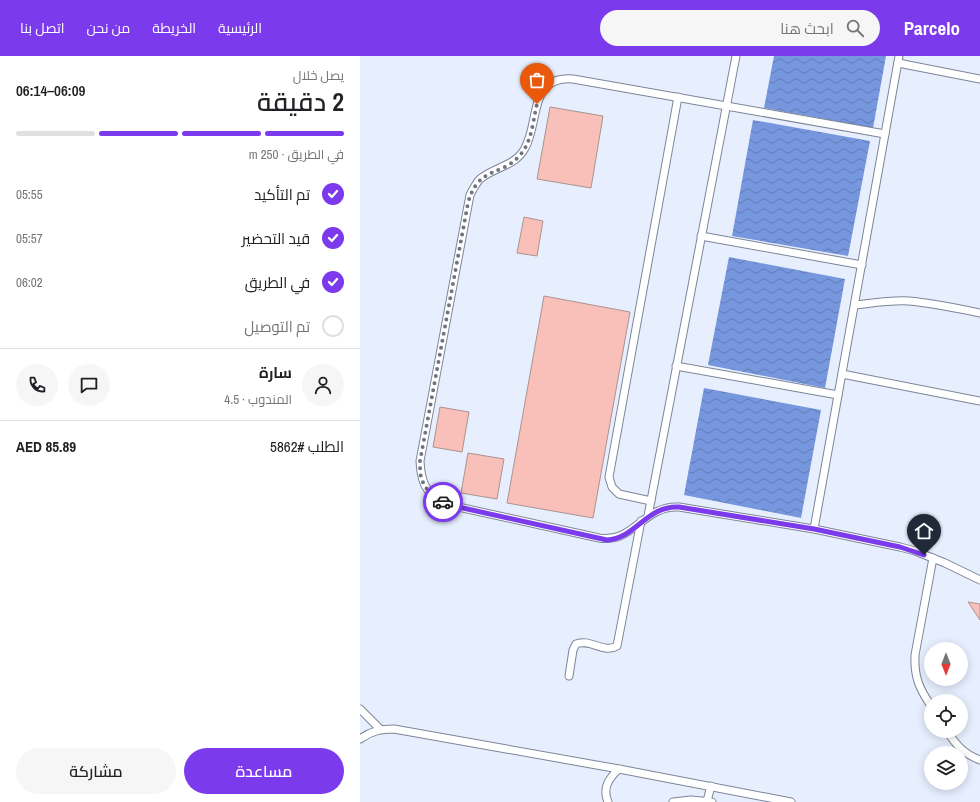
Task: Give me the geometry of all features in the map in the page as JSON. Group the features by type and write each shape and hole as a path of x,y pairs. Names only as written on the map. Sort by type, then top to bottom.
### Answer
{"lane":[{"path":"648,516 736,56"},
{"path":"814,529 838,394 856,305 899,60 980,79"},
{"path":"885,134 573,79 563,78 546,86 540,94 528,141 521,155 515,160 479,180 474,187 468,203 420,461 421,476 428,490 439,501 454,506 607,540 625,534 648,516 663,508 671,506 814,529 900,547 933,558 980,580"},
{"path":"651,501 619,494 612,487 609,477 678,97"},
{"path":"701,236 862,265"},
{"path":"856,305 891,301 909,301 980,313"},
{"path":"676,366 838,394"},
{"path":"842,374 980,401"},
{"path":"569,676 573,650 576,644 582,643 608,649 613,649 617,646 641,521"},
{"path":"924,695 916,679 914,667 933,558"},
{"path":"360,709 380,729"},
{"path":"360,739 367,734 380,729 394,729 619,769 791,802"},
{"path":"952,738 958,747 969,756 980,760"},
{"path":"608,802 606,797 606,786 611,776 619,769"},
{"path":"673,802 691,800 706,802 711,786"}],"water":[{"path":"774,56 886,56 873,128 764,108"},
{"path":"753,120 870,141 848,256 732,236"},
{"path":"729,257 845,279 825,388 708,365"},
{"path":"704,388 821,410 801,518 684,495"}],"building":[{"path":"550,107 603,116 591,188 537,179"},
{"path":"524,217 543,221 537,256 517,253"},
{"path":"544,296 630,312 593,518 507,503"},
{"path":"440,407 469,412 462,452 433,447"},
{"path":"468,453 504,459 497,499 461,493"},
{"path":"968,602 980,604 980,620"}],"way so far":[{"path":"443,502 439,501 428,490 421,476 420,461 470,194 479,180 515,160 521,155 528,141 537,104"}],"route":[{"path":"443,502 454,506 607,540 620,537 655,511 671,506 814,529 900,547 924,555"}]}
